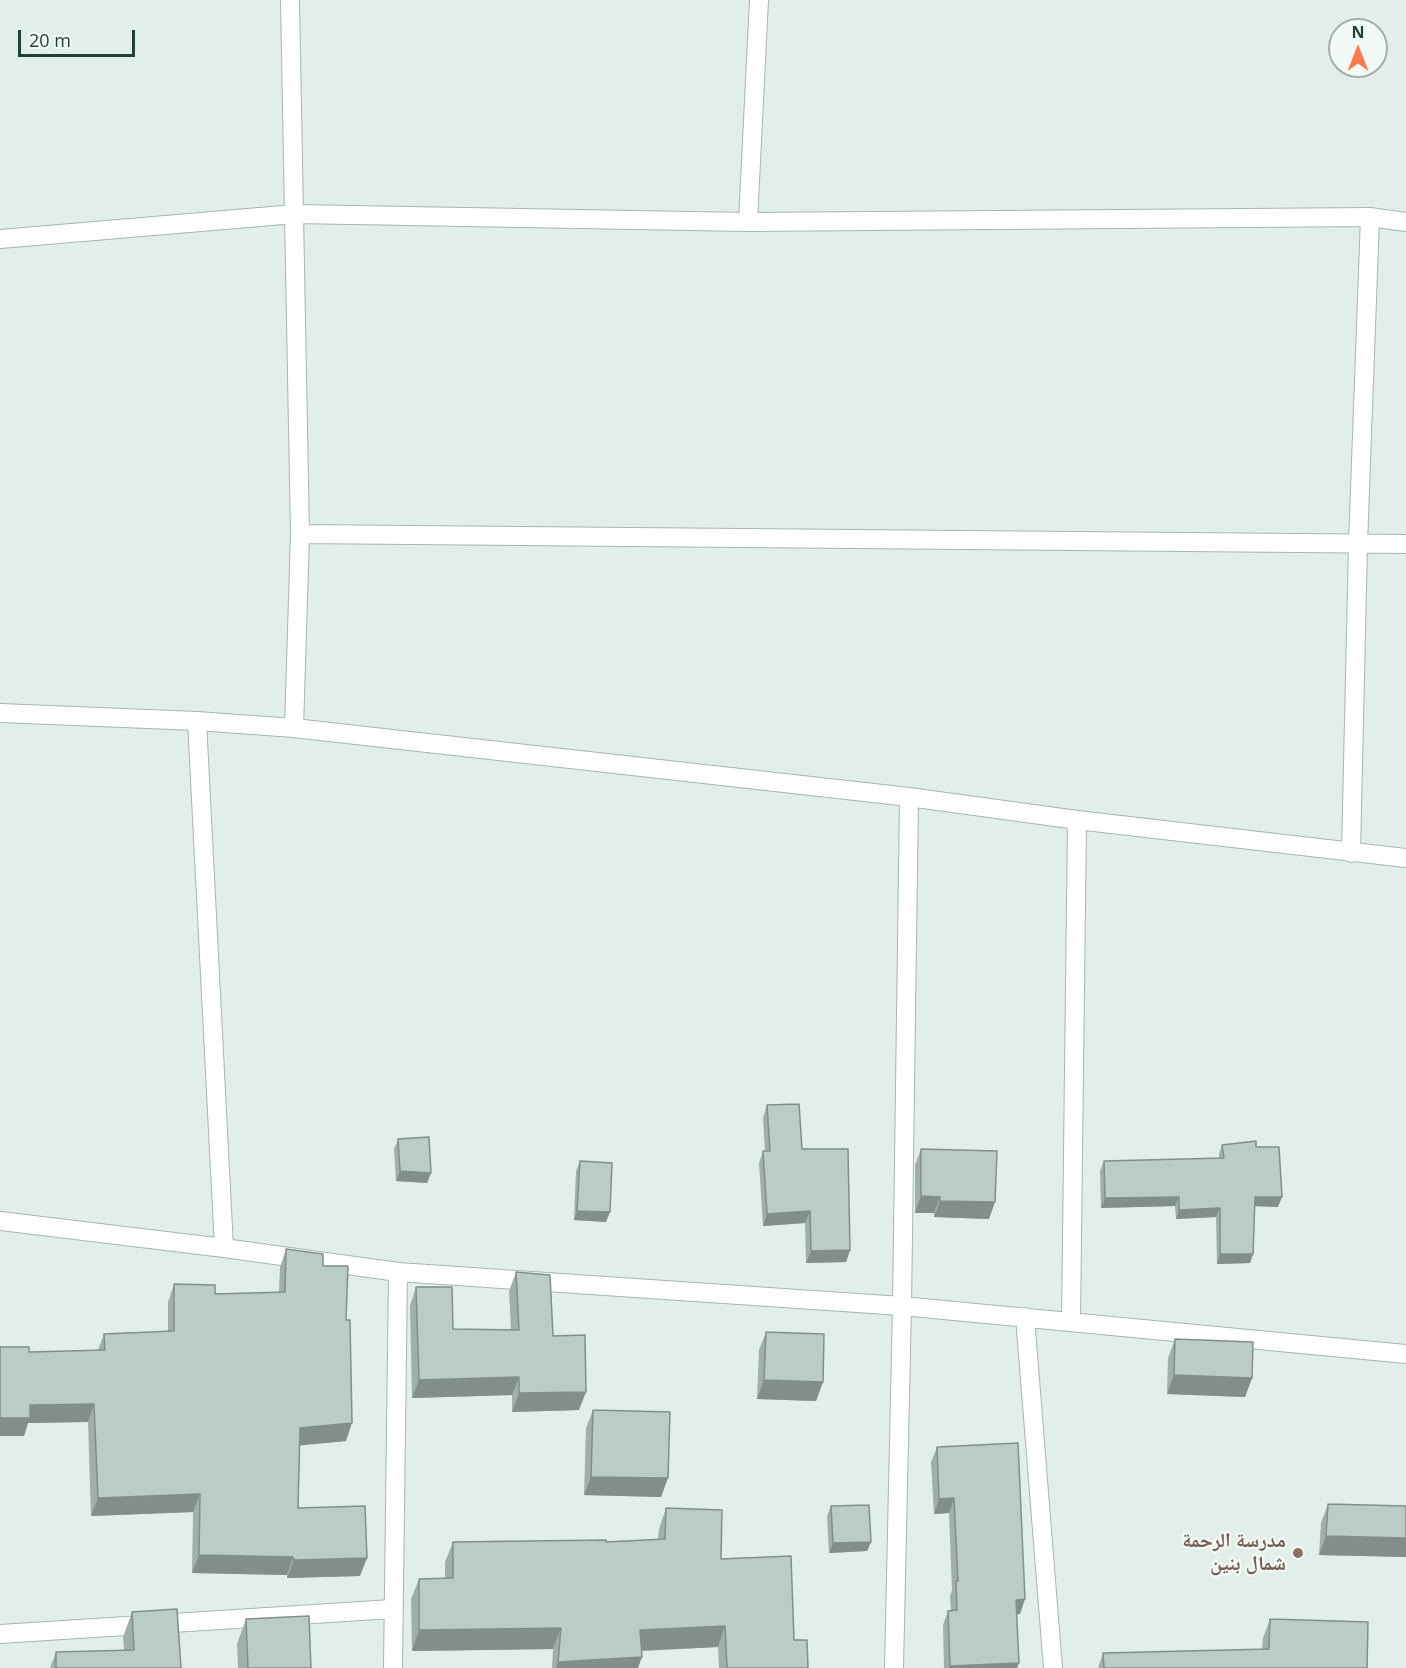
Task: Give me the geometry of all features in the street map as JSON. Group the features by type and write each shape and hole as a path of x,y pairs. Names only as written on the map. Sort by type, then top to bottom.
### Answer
{"street":[{"path":"290,0 300,534 294,728"},
{"path":"748,222 763,1"},
{"path":"0,239 295,214 748,222 1370,217 1406,222"},
{"path":"1351,853 1358,544 1370,217"},
{"path":"300,534 1406,544"},
{"path":"0,713 197,721 294,728 909,797 1077,820 1406,858"},
{"path":"197,721 224,1248"},
{"path":"894,1668 909,797"},
{"path":"1071,1322 1077,820"},
{"path":"0,1221 398,1272 902,1306 1406,1354"},
{"path":"393,1668 398,1272"},
{"path":"1025,1317 1053,1668"},
{"path":"0,1634 392,1609"}],"building":[{"path":"799,1104 802,1149 848,1149 850,1250 811,1251 810,1211 767,1214 763,1151 770,1151 767,1105"},
{"path":"429,1137 431,1173 400,1171 398,1139"},
{"path":"1256,1141 1256,1147 1279,1147 1282,1197 1255,1197 1253,1254 1220,1254 1220,1208 1179,1210 1179,1197 1105,1198 1104,1161 1224,1158 1222,1145"},
{"path":"921,1149 997,1151 995,1202 940,1201 940,1197 921,1196"},
{"path":"580,1161 612,1163 610,1212 577,1211"},
{"path":"286,1249 323,1254 323,1266 348,1266 346,1320 350,1320 352,1423 300,1428 298,1508 365,1506 367,1558 294,1560 293,1557 199,1555 200,1494 98,1498 94,1404 30,1405 30,1418 0,1418 0,1347 29,1347 29,1352 105,1350 104,1334 174,1331 174,1284 215,1285 215,1294 285,1292"},
{"path":"516,1272 550,1275 553,1336 585,1335 586,1392 519,1393 519,1377 419,1380 416,1287 452,1287 453,1329 519,1330"},
{"path":"766,1332 824,1334 823,1382 764,1380"},
{"path":"1175,1339 1253,1342 1252,1378 1174,1375"},
{"path":"593,1410 670,1412 668,1478 591,1477"},
{"path":"1018,1443 1025,1599 1016,1600 1019,1663 950,1666 948,1611 957,1610 956,1581 958,1581 954,1498 939,1499 937,1447"},
{"path":"1328,1504 1406,1506 1406,1538 1326,1536"},
{"path":"869,1505 871,1542 833,1543 831,1506"},
{"path":"666,1508 722,1510 721,1559 791,1556 794,1640 807,1640 808,1668 727,1668 725,1626 640,1630 642,1657 558,1662 561,1628 419,1630 419,1579 453,1578 453,1542 606,1540 606,1542 665,1539"},
{"path":"177,1609 181,1668 56,1668 56,1652 134,1650 132,1612"},
{"path":"309,1616 311,1668 248,1668 246,1619"},
{"path":"1270,1619 1368,1622 1367,1668 1104,1668 1103,1653 1269,1649"}],"place":[{"name":"مدرسة الرحمة شمال بنين","path":"1298,1553"}]}
